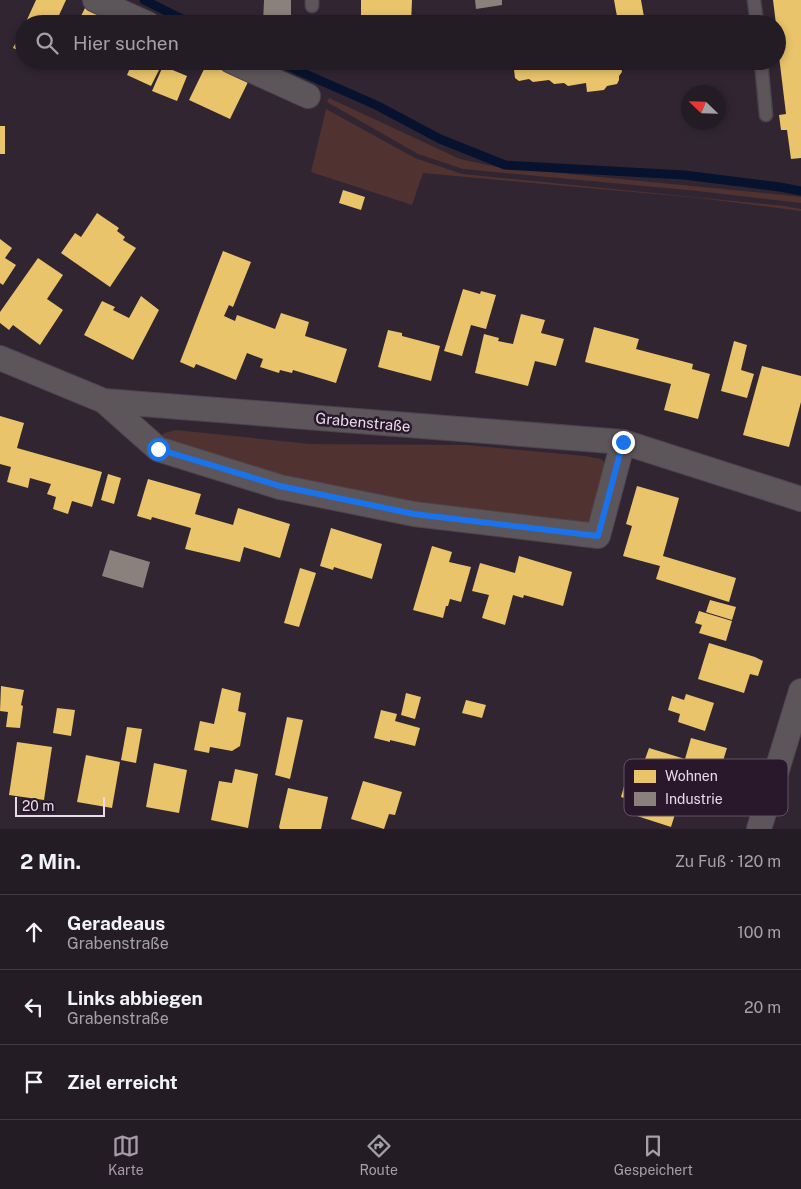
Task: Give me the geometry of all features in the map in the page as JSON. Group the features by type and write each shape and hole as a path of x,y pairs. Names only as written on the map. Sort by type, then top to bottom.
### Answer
{"street":[{"path":"96,0 128,15"},
{"path":"251,70 308,96"},
{"name":"Grabenstraße","path":"0,358 104,401 623,442 801,499"},
{"name":"Grabenstraße","path":"104,401 158,449 280,486 414,514 598,536 623,442"},
{"path":"780,759 801,691"},
{"path":"759,829 763,816"}],"lane":[{"path":"754,0 756,15"},
{"path":"762,70 766,115"}],"shaded area":[{"path":"329,98 460,159 497,167 801,197 801,203 697,191 463,169 418,154 327,102"},
{"path":"326,109 415,158 462,174 784,206 801,209 801,211 699,198 423,173 412,205 311,172"},
{"path":"176,430 310,444 467,445 585,456 601,459 606,464 592,518 588,523 367,497 220,458 159,439 164,433"}],"building: Wohnen":[{"path":"36,0 66,0 59,15 29,15"},
{"path":"361,0 412,0 411,15 361,15"},
{"path":"614,0 641,0 644,15 617,15"},
{"path":"773,0 801,0 801,158 791,159 787,130 781,130 779,115 786,114 781,70 786,70 786,15 775,15"},
{"path":"86,6 104,15 82,15"},
{"path":"129,70 159,70 151,86 127,75"},
{"path":"161,70 173,70 187,76 177,101 152,91"},
{"path":"204,70 222,70 248,82 230,119 189,100"},
{"path":"514,70 622,70 622,72 617,84 607,86 604,90 587,92 586,83 568,86 564,83 554,84 549,80 533,82 529,79 519,81 515,78"},
{"path":"0,126 5,126 5,154 0,154"},
{"path":"343,190 365,197 361,210 339,203"},
{"path":"97,213 119,228 117,231 125,237 123,240 136,248 110,287 61,253 75,233 81,237"},
{"path":"0,239 12,248 5,258 16,265 3,285 0,283"},
{"path":"223,251 251,262 233,307 229,305 224,316 235,321 237,315 275,329 281,313 309,322 305,336 347,349 336,383 293,370 292,373 280,370 279,373 260,367 263,359 247,353 236,380 196,364 194,368 180,362"},
{"path":"38,258 63,275 47,299 63,310 40,345 13,325 9,330 0,323 0,312"},
{"path":"463,289 480,294 481,291 496,295 486,329 471,325 462,356 444,351"},
{"path":"141,296 159,310 133,360 84,335 102,301 115,307 113,310 129,318"},
{"path":"521,314 545,320 541,333 564,339 556,366 535,361 528,386 475,373 484,334 499,338 498,341 513,344"},
{"path":"594,327 639,339 636,349 693,364 692,369 710,374 698,419 664,410 671,384 585,362"},
{"path":"388,330 402,333 402,336 440,346 431,381 378,367"},
{"path":"734,341 747,345 741,370 754,374 747,398 721,391"},
{"path":"762,366 801,376 801,402 789,447 743,435"},
{"path":"0,416 24,423 17,448 102,472 92,507 72,501 68,514 53,509 56,497 47,494 51,484 30,478 28,488 7,482 11,467 0,464"},
{"path":"108,474 121,478 114,504 101,500"},
{"path":"148,479 201,494 195,514 233,525 238,508 290,524 280,558 244,547 240,562 185,549 191,528 152,517 151,520 137,516"},
{"path":"637,486 679,498 663,556 736,578 729,602 656,579 660,566 623,556 632,526 626,524"},
{"path":"331,528 382,544 372,579 334,567 333,570 320,566"},
{"path":"432,546 452,552 449,562 471,567 461,602 450,599 443,618 413,610"},
{"path":"519,556 572,572 563,606 524,595 523,598 513,595 505,625 482,618 489,595 472,591 480,563 515,573"},
{"path":"300,568 316,573 299,627 284,623"},
{"path":"710,600 736,607 732,620 706,612"},
{"path":"699,611 732,621 726,641 699,633 702,625 695,623"},
{"path":"709,643 763,661 758,676 750,674 744,693 698,679"},
{"path":"1,686 24,690 20,728 6,727 8,712 0,711"},
{"path":"222,688 241,693 238,711 246,713 240,746 232,751 210,747 209,753 194,750 200,721 214,724"},
{"path":"406,693 421,697 415,719 401,715"},
{"path":"686,694 714,703 705,731 678,722 680,714 668,710 672,696 684,700"},
{"path":"466,700 486,705 482,718 462,713"},
{"path":"57,708 75,710 71,736 53,733"},
{"path":"381,710 397,714 395,721 420,728 415,746 374,738"},
{"path":"287,717 303,720 290,779 275,775"},
{"path":"127,727 142,729 136,763 121,760"},
{"path":"691,738 727,748 724,759 685,759"},
{"path":"17,742 52,747 44,800 9,795"},
{"path":"649,748 685,759 645,759"},
{"path":"86,755 120,762 112,808 77,802"},
{"path":"154,763 187,770 179,813 146,807"},
{"path":"235,769 258,774 248,828 211,820 219,781 232,783"},
{"path":"363,781 402,792 395,815 389,814 384,829 351,819"},
{"path":"624,786 624,798 621,797"},
{"path":"288,788 328,797 321,829 280,829"},
{"path":"637,816 674,816 671,827"}],"building: Industrie":[{"path":"264,0 291,0 291,15 263,15"},
{"path":"475,0 502,0 502,5 476,9"},
{"path":"110,550 150,562 143,588 102,576"}],"waterway":[{"path":"144,0 174,15"},
{"path":"296,70 376,105 440,139 505,165 684,175 801,191"}],"route":[{"path":"158,449 280,486 414,514 598,536 623,442"}]}
